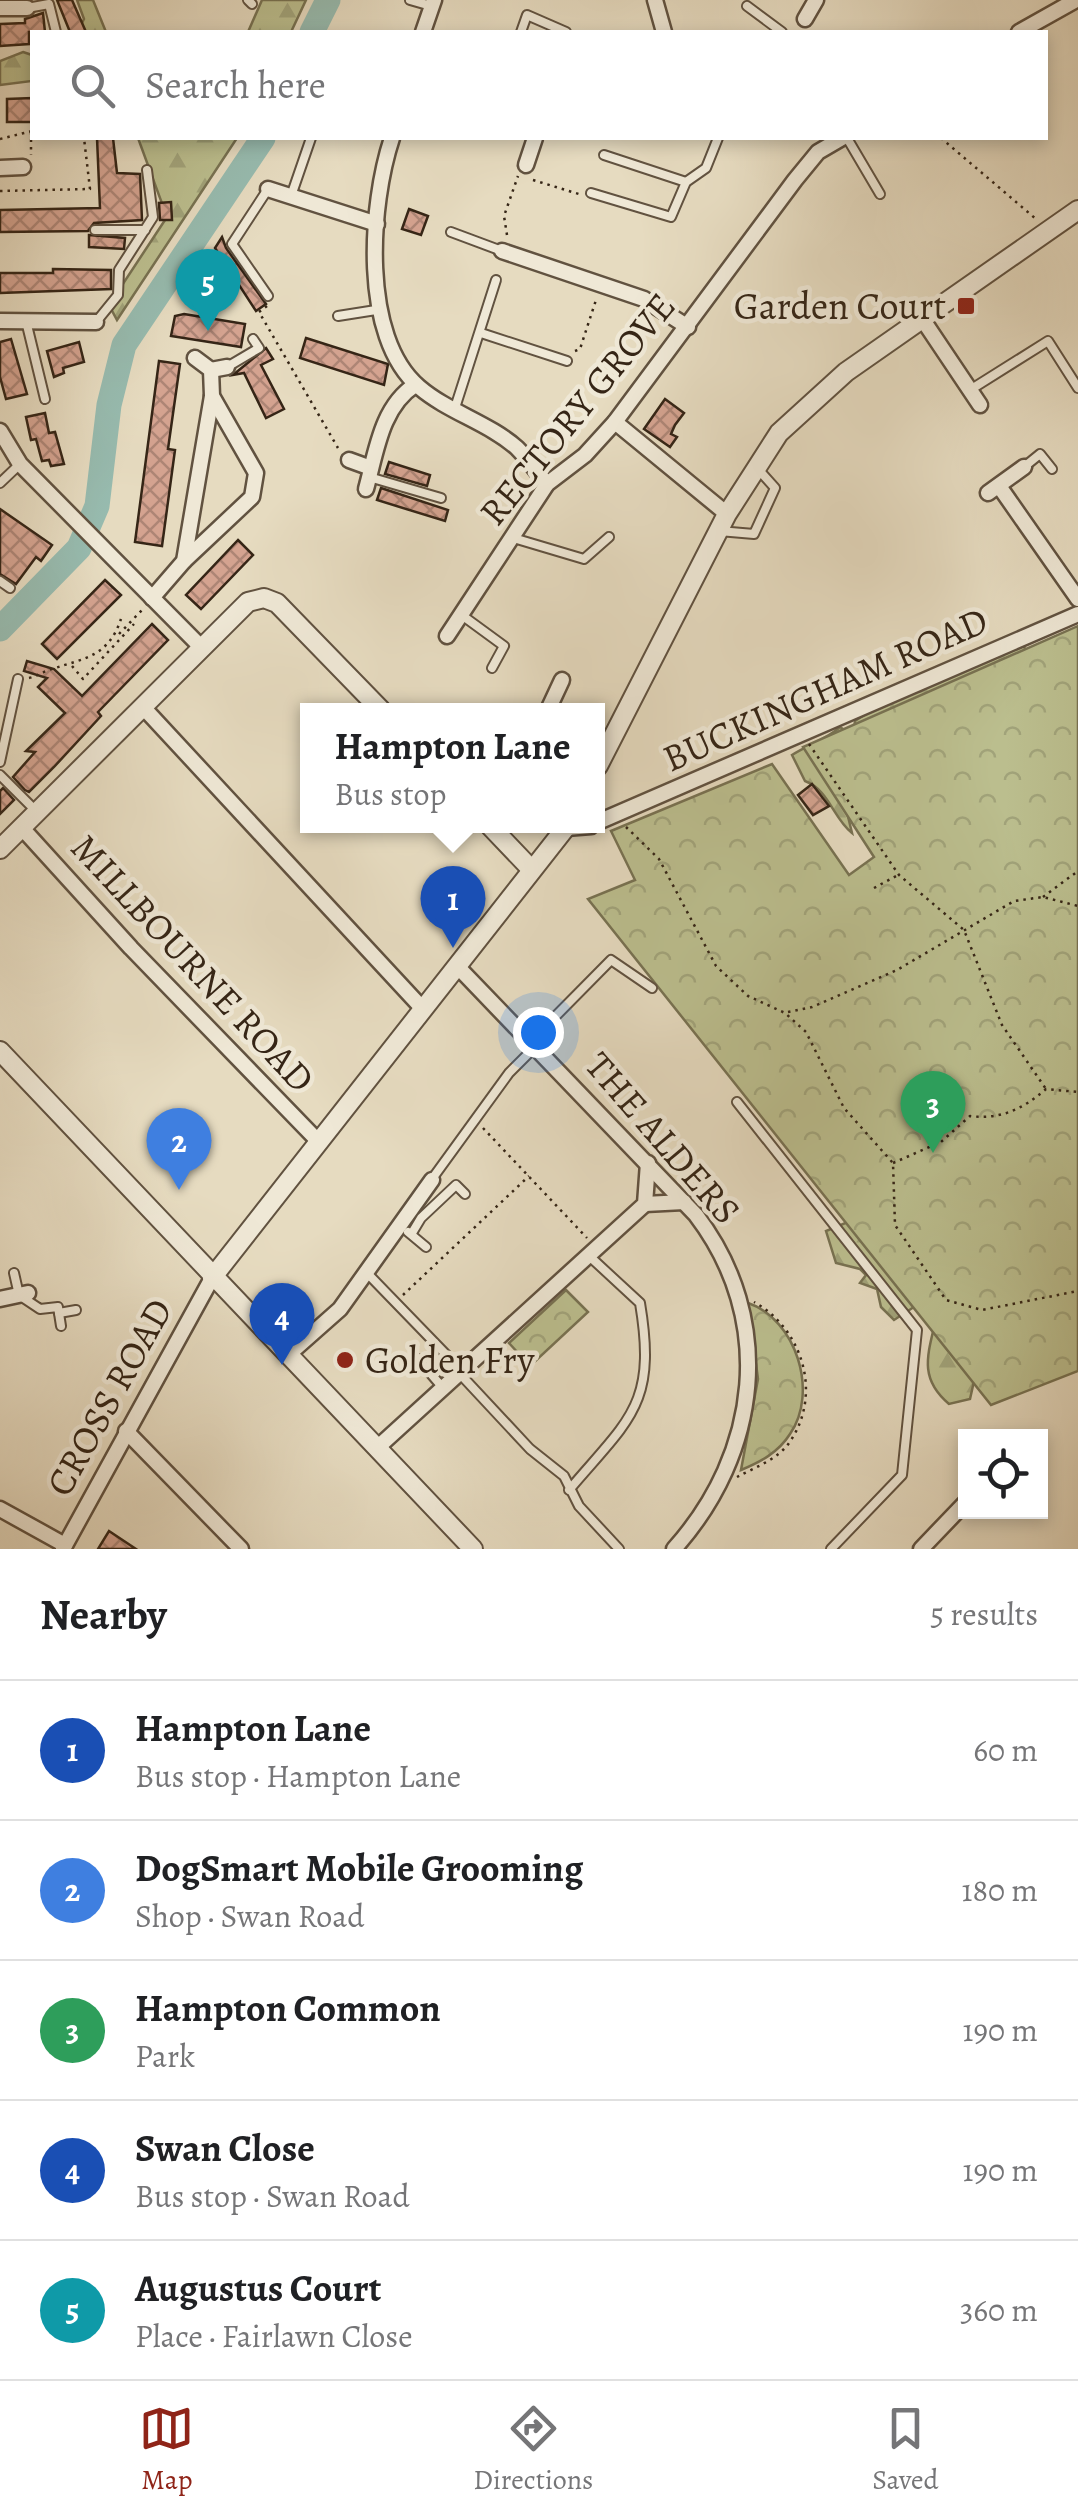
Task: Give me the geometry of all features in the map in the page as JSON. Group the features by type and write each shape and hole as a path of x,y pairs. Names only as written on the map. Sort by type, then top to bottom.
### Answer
{"street":[{"path":"656,0 664,30"},
{"path":"804,19 816,0"},
{"path":"1023,30 1076,0"},
{"path":"425,30 432,3"},
{"path":"0,8 26,8"},
{"path":"392,140 378,224 376,310 415,385 516,446 547,484"},
{"path":"524,164 533,140"},
{"path":"808,140 818,152"},
{"name":"RECTORY GROVE","path":"447,636 547,484 585,455 615,422 818,152 840,140"},
{"path":"0,168 23,168"},
{"path":"268,188 378,224"},
{"path":"605,739 723,522 779,433 816,398 1048,230 1076,214"},
{"path":"502,250 644,299 688,328"},
{"path":"923,320 980,405"},
{"path":"0,321 96,322"},
{"path":"184,561 219,368 195,358"},
{"path":"349,460 369,478 400,395 415,385"},
{"path":"152,598 184,561 252,496 256,486 256,473 212,396"},
{"path":"615,422 723,522"},
{"path":"0,432 20,464 202,648"},
{"path":"1024,467 993,490 1078,599"},
{"path":"0,850 248,602 264,598 277,602 374,703"},
{"name":"BUCKINGHAM ROAD","path":"605,819 1078,614"},
{"path":"551,703 562,680"},
{"path":"143,707 422,1008"},
{"name":"MILLBOURNE ROAD","path":"22,828 130,948 318,1142"},
{"path":"497,833 531,869"},
{"path":"212,1278 560,833"},
{"name":"THE ALDERS","path":"456,966 534,1042 684,1202 714,1237 740,1294 750,1348 750,1384 727,1474 698,1522 674,1549"},
{"path":"0,1051 474,1549"},
{"path":"645,1204 648,1162"},
{"path":"288,1355 340,1309 405,1230 432,1180"},
{"path":"376,1448 645,1204 684,1202"},
{"name":"CROSS ROAD","path":"64,1547 212,1278"},
{"path":"0,1299 23,1294"},
{"path":"126,1431 241,1549"},
{"path":"0,1509 64,1547"},
{"path":"921,1549 958,1510"}],"lane":[{"path":"410,0 432,3"},
{"path":"26,8 49,4 56,30"},
{"path":"747,6 779,30"},
{"path":"522,30 526,16 561,30"},
{"path":"290,196 310,140"},
{"path":"591,193 671,218 686,182 706,168 717,140"},
{"path":"845,140 880,194"},
{"path":"604,155 686,182"},
{"path":"96,322 118,295 119,270 153,218 147,170"},
{"path":"268,188 232,244 268,296"},
{"path":"95,230 145,230"},
{"path":"451,232 502,250"},
{"path":"454,411 496,280"},
{"path":"338,316 376,310"},
{"path":"26,322 45,399"},
{"path":"481,334 566,361"},
{"path":"219,368 259,348 254,339"},
{"path":"970,390 1048,341 1078,388"},
{"path":"1024,467 1040,454 1052,469"},
{"path":"0,483 20,464"},
{"path":"723,522 754,534 775,488 755,466"},
{"path":"369,478 441,498"},
{"path":"510,537 584,559 610,537"},
{"path":"0,581 10,588"},
{"path":"463,616 504,646 492,668"},
{"path":"0,762 18,679"},
{"path":"0,775 37,812"},
{"path":"432,1180 534,1042 611,960 652,988"},
{"path":"737,1102 918,1330 902,1474 830,1549"},
{"path":"426,1247 405,1230 456,1185 464,1194"},
{"path":"568,1490 638,1409 644,1376 640,1303 591,1250"},
{"path":"14,1273 23,1294 40,1309 58,1307 61,1326"},
{"path":"368,1274 530,1450 564,1476 568,1490 619,1549"},
{"path":"59,1313 76,1310"},
{"path":"418,1359 444,1390"}],"path":[{"path":"0,138 30,132"},
{"path":"0,190 90,189 84,140"},
{"path":"942,140 1048,230"},
{"path":"502,250 508,232 504,216 524,164 532,168 529,178 580,196 591,193"},
{"path":"566,361 580,349 601,284"},
{"path":"268,296 268,305 259,312 346,463 349,460"},
{"path":"72,666 83,680 152,598"},
{"path":"119,635 121,619"},
{"path":"18,679 72,666 95,655 134,624"},
{"path":"802,733 900,875 964,930 1002,1025 1046,1089"},
{"path":"605,819 660,858 716,966 748,996 785,1013 806,1032 823,1058 844,1108 893,1162 894,1224 946,1300 982,1310 1078,1291"},
{"path":"785,1013 812,1007 897,970 1014,901 1043,896 1078,872"},
{"path":"874,888 900,875"},
{"path":"1043,896 1078,906"},
{"path":"893,1162 941,1142 970,1116 990,1118 1027,1106 1046,1089 1078,1092"},
{"path":"475,1120 529,1176 591,1250"},
{"path":"395,1302 529,1176"},
{"path":"727,1474 736,1478 787,1447 798,1428 804,1396 802,1353 789,1330 740,1294"}],"green space":[{"path":"77,0 93,0 105,30 84,30 80,27 84,19"},
{"path":"262,0 306,0 292,30 249,30"},
{"path":"23,52 30,54 30,81 0,85 0,61"},
{"path":"139,140 236,140 117,320 109,305 167,217"},
{"path":"1078,626 1078,1371 991,1405 588,899 635,880 611,831 772,764 849,875 874,857 803,747"},
{"path":"1023,646 1033,658 845,804 852,833 820,791 805,781 792,755 840,727 846,731 854,729 855,721 890,697 921,691 931,678"},
{"path":"855,1219 914,1307 894,1320 881,1307 877,1289 860,1283 866,1275 860,1269 836,1263 826,1231"},
{"path":"566,1290 588,1312 530,1366 509,1343"},
{"path":"748,1303 765,1311 790,1340 802,1378 802,1398 798,1417 780,1447 741,1470 758,1379"},
{"path":"936,1319 979,1359 970,1399 949,1404 933,1385 928,1365"}],"building":[{"path":"57,0 72,0 85,30 69,30"},
{"path":"43,13 45,30 30,30 29,44 0,46 0,24 25,23 25,19"},
{"path":"30,98 30,122 7,122 7,99"},
{"path":"97,140 113,140 117,173 140,174 142,220 94,223 88,231 0,232 0,210 100,208"},
{"path":"171,202 172,220 160,220 159,203"},
{"path":"409,209 428,216 421,235 402,229"},
{"path":"89,235 125,238 124,249 89,247"},
{"path":"222,237 266,304 256,311 215,248"},
{"path":"53,269 111,270 111,289 0,293 0,273 53,273"},
{"path":"184,314 245,324 241,347 171,336 175,316"},
{"path":"306,338 388,364 384,385 300,358"},
{"path":"11,339 27,394 6,399 0,377 0,342"},
{"path":"79,342 84,362 63,368 64,373 54,377 47,351"},
{"path":"266,348 273,359 261,365 284,409 266,418 244,373 233,375"},
{"path":"159,361 180,364 168,449 175,450 162,546 135,542"},
{"path":"665,399 684,413 671,434 677,437 670,447 644,429"},
{"path":"45,413 49,433 55,432 64,464 51,466 49,460 42,461 36,439 31,440 26,417"},
{"path":"389,462 430,475 427,486 385,474"},
{"path":"381,488 448,510 445,521 377,500"},
{"path":"0,509 52,545 41,561 36,557 16,584 0,574"},
{"path":"238,540 253,555 201,609 186,595"},
{"path":"105,580 121,595 57,659 42,644"},
{"path":"152,624 168,640 98,712 101,716 54,767 29,792 25,790 13,777 35,752 26,751 65,713 38,687 47,678 24,671 27,661 54,669 82,696"},
{"path":"812,784 829,806 813,815 798,795"},
{"path":"3,788 14,800 0,814 0,791"},
{"path":"109,1531 136,1549 98,1549"}],"waterway":[{"path":"313,30 328,0"},
{"path":"0,629 79,548 97,506 109,405 124,345 262,140"}],"place":[{"name":"Garden Court","path":"966,306"},
{"name":"Augustus Court","path":"208,331"},
{"name":"Hampton Lane","path":"453,948"},
{"name":"Hampton Common","path":"933,1153"},
{"name":"DogSmart Mobile Grooming","path":"179,1190"},
{"name":"Golden Fry","path":"345,1360"},
{"name":"Swan Close","path":"282,1365"}]}
